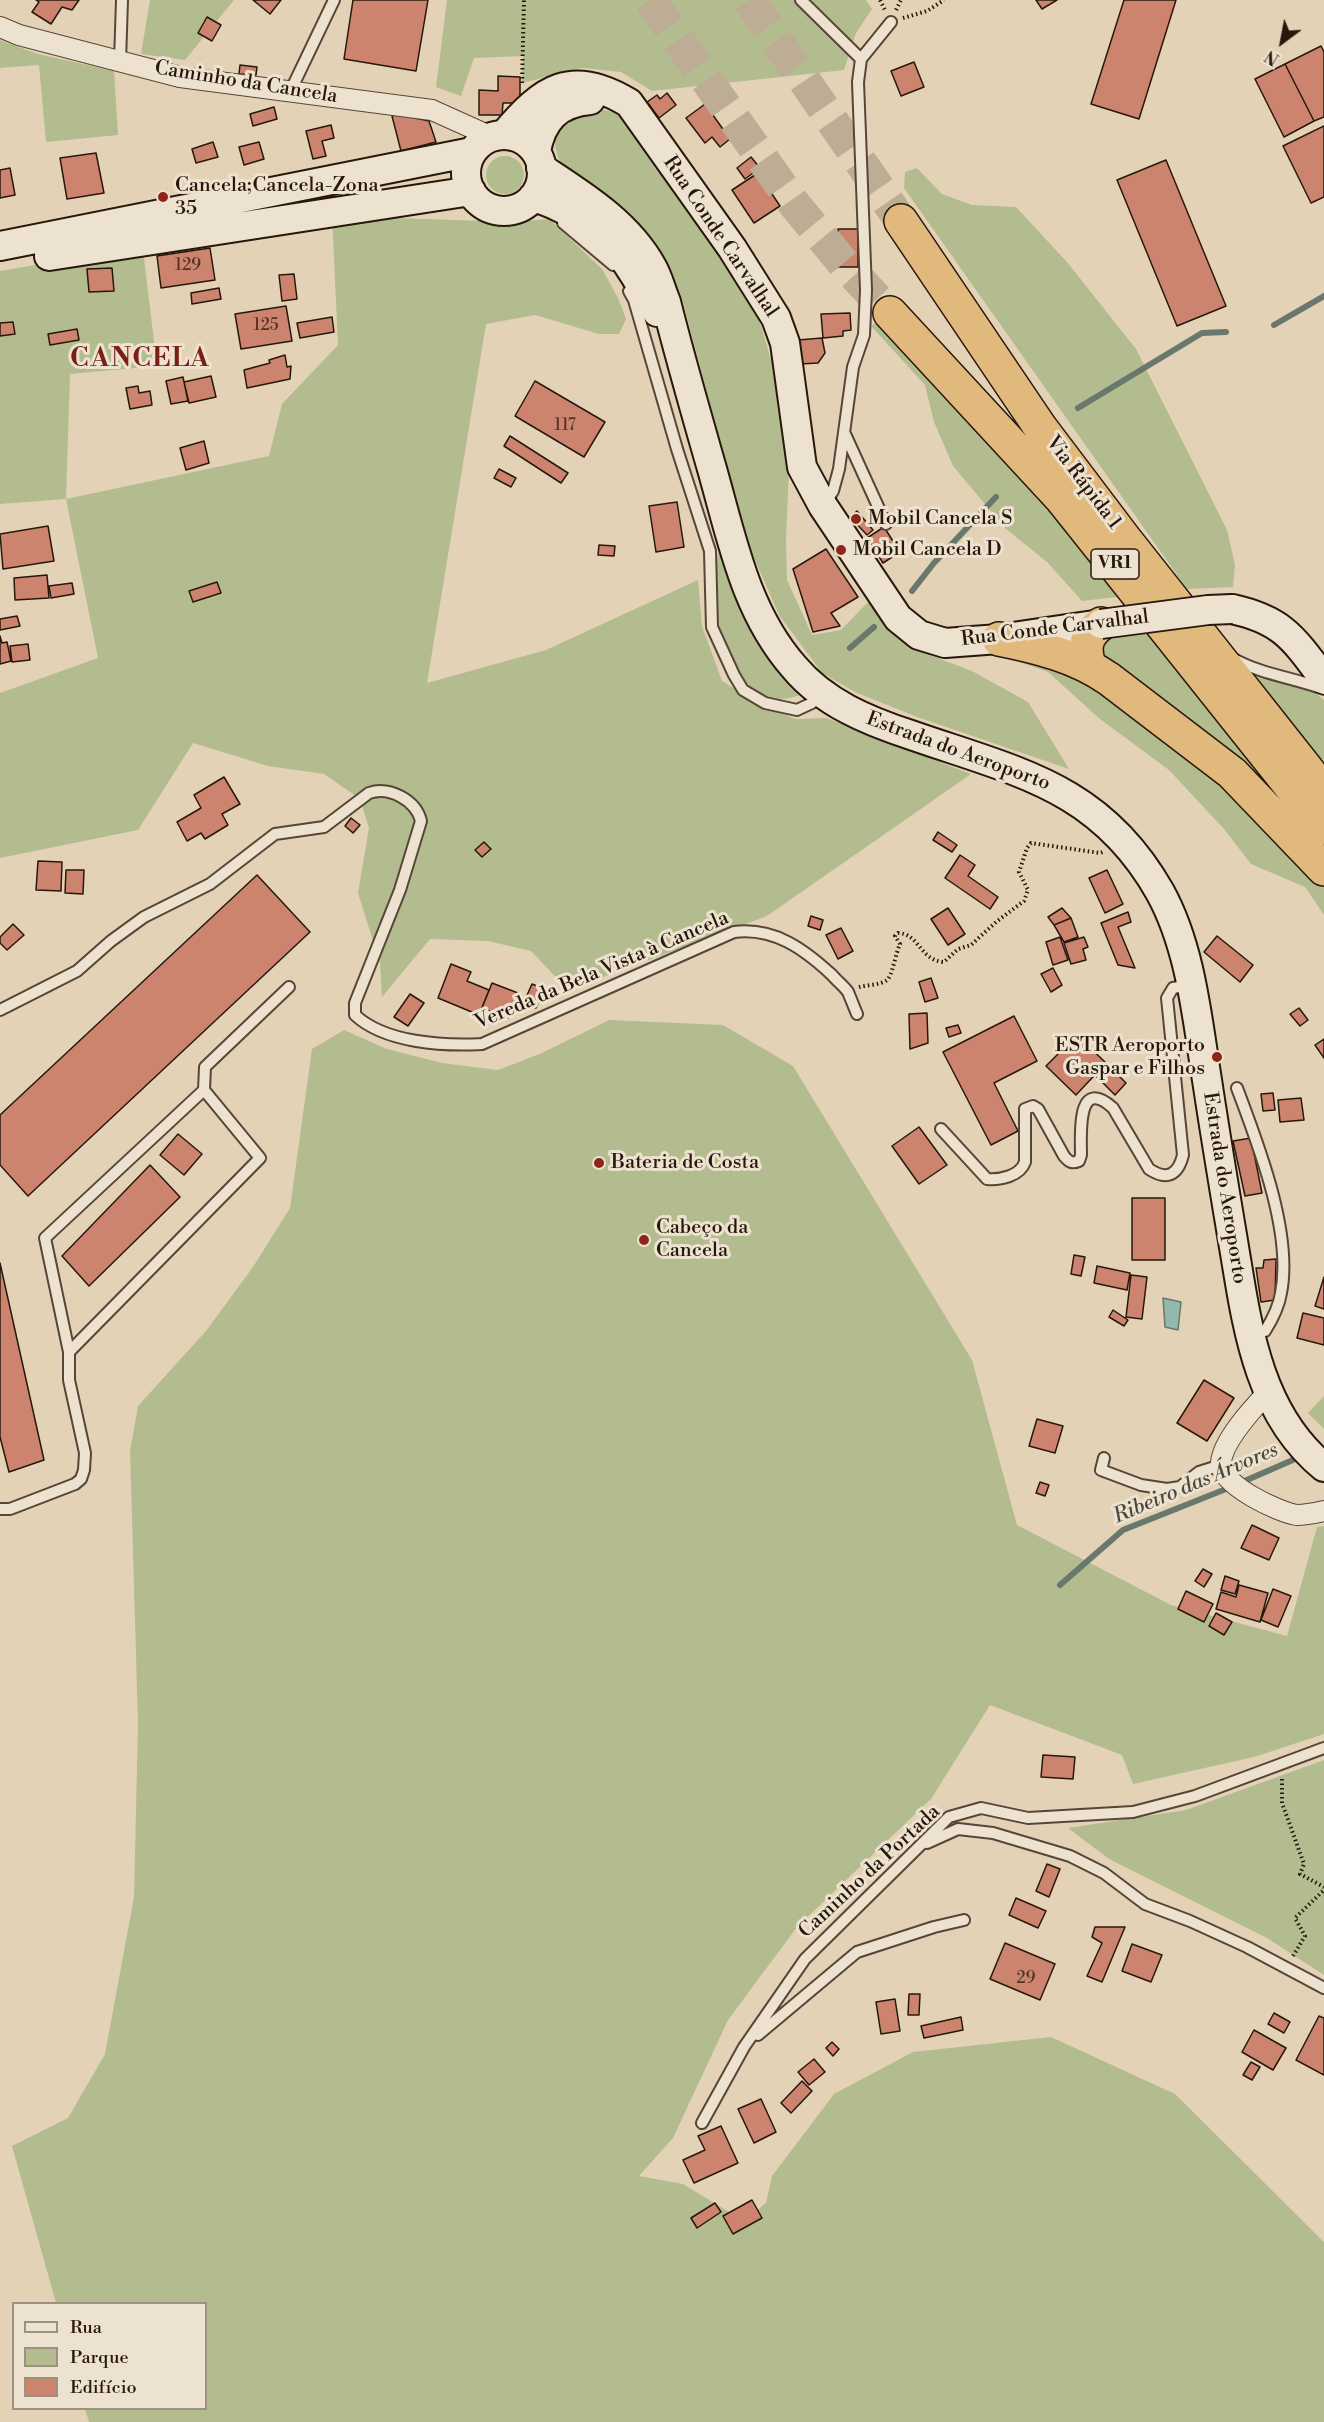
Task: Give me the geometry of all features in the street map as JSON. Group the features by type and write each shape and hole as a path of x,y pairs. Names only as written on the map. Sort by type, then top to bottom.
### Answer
{"highway":[{"name":"Via Rápida 1","path":"901,221 1040,427 1124,538 1324,791"},
{"name":"Via Rápida 1","path":"890,313 1061,498 1324,828"},
{"path":"1089,665 1086,654 1087,639 1090,632 1101,624"},
{"path":"999,639 1032,646 1089,665 1173,726 1232,773 1324,869"}],"main road":[{"name":"Rua Conde Carvalhal","path":"489,141 551,91 564,86 575,84 611,92 629,103 732,248 776,318 785,343 802,467 823,506 887,603 909,629 930,640 945,643 999,639 1208,610 1232,609 1262,616 1277,625 1296,642 1324,679"},
{"name":"Rua Conde Carvalhal","path":"539,160 539,135 552,116 562,107 576,102 591,100 606,104 623,110 643,124"},
{"path":"0,246 360,174 489,141 516,137 527,142 539,160 540,187 523,206 511,210 499,210 487,206 471,191 466,176 467,163 489,141"},
{"name":"Estrada do Aeroporto","path":"539,160 630,235 652,267 666,302 745,584 767,633 795,669 819,692 867,720 1043,780 1099,816 1130,847 1162,896 1179,937 1190,985 1256,1363 1285,1420 1303,1446 1324,1467"},
{"path":"0,263 471,191"},
{"name":"Estrada do Aeroporto","path":"533,197 550,202 569,212 613,246 676,342"}],"street":[{"name":"Caminho da Cancela","path":"0,27 180,77 432,110 489,141"},
{"path":"1269,1391 1226,1446 1225,1472 1262,1504 1298,1515 1324,1511"}],"lane":[{"path":"120,61 122,0"},
{"path":"290,92 334,0"},
{"path":"801,0 861,59"},
{"path":"823,506 833,491 845,434 853,367 864,335 866,290 858,82 861,59 891,22"},
{"path":"569,212 563,223 611,262 634,300 677,449 710,551 712,627 734,675 743,690 765,703 797,710 812,703 819,692"},
{"path":"845,434 886,524"},
{"path":"1208,644 1240,662 1324,690"},
{"name":"Vereda da Bela Vista à Cancela","path":"0,1010 77,971 111,941 144,917 210,884 275,834 324,827 376,790 393,793 403,798 419,812 421,821 400,890 355,1003 355,1015 367,1026 422,1041 453,1045 483,1044 734,932 748,930 792,942 847,990 857,1014"},
{"path":"941,1129 987,1179 1016,1174 1023,1170 1025,1162 1025,1109 1033,1106 1038,1109 1068,1162 1074,1163 1079,1161 1081,1155 1083,1106 1097,1098 1113,1108 1149,1169 1156,1174 1174,1173 1181,1165 1183,1155 1167,998 1173,988 1190,985"},
{"path":"69,1352 260,1158 204,1090 205,1067 289,987"},
{"path":"1237,1088 1267,1170 1284,1253 1281,1293 1270,1323 1265,1331 1250,1335"},
{"path":"0,1509 10,1509 67,1488 81,1479 85,1461 69,1380 67,1362 69,1352 45,1238 204,1090"},
{"path":"1104,1458 1101,1470 1141,1485 1167,1489 1180,1487 1199,1472 1225,1472"},
{"name":"Caminho da Portada","path":"702,2123 744,2047 804,1959 950,1817 981,1808 1028,1818 1133,1812 1195,1796 1324,1748"},
{"path":"921,1846 958,1829 993,1833 1070,1856 1104,1873 1145,1904 1200,1925 1324,1988"},
{"path":"744,2047 857,1952 964,1920"}],"path":[{"path":"523,112 524,0"},
{"path":"891,22 927,11 944,0"},
{"path":"847,990 887,980 891,975 894,955 900,944 895,936 898,933 903,933 916,942 935,962 948,960 958,950 971,945 996,921 1024,901 1028,890 1019,872 1031,843 1100,853 1107,849"},
{"path":"1283,1763 1282,1803 1304,1864 1300,1874 1324,1888 1296,1918 1305,1936 1286,1967"}],"green space":[{"path":"150,0 234,0 185,60 141,54"},
{"path":"447,0 866,0 872,9 856,33 844,70 652,91 621,72 582,68 522,83 523,56 474,58 461,96 436,87"},
{"path":"0,40 38,54 114,71 118,135 46,142 39,65 0,68"},
{"path":"586,107 614,112 635,131 711,241 758,316 774,370 789,469 787,580 812,635 841,630 870,600 885,628 919,651 972,671 1028,702 1069,769 917,717 855,692 822,673 779,615 745,537 681,295 639,229 566,174 559,161 555,137 559,123"},
{"path":"505,156 519,161 524,175 519,189 505,194 491,189 486,175 491,161"},
{"path":"917,168 942,194 972,205 1016,207 1067,262 1136,349 1227,530 1235,565 1233,587 1187,589 904,188 905,172"},
{"path":"332,216 515,222 549,219 602,269 618,298 626,319 619,334 599,334 535,315 486,324 427,683 546,650 698,580 702,626 722,681 764,707 796,719 826,718 971,774 767,916 568,990 531,951 488,941 430,939 382,997 380,963 358,893 369,828 360,799 324,774 268,766 193,743 138,830 0,858 0,693 98,658 66,499 269,456 282,404 338,345"},
{"path":"143,250 157,366 70,374 66,499 0,504 0,271"},
{"path":"884,318 1126,596 1082,601 1047,562 1006,529 953,466 934,422 925,385 871,326"},
{"path":"720,546 746,621 760,648 800,695 786,699 762,695 753,689 737,670 719,630 717,620 715,583"},
{"path":"1149,634 1312,837 1104,662 1099,645 1105,640"},
{"path":"977,647 1085,678 1181,747 1324,879 1324,915 1305,887 1251,864 1224,829 1169,770 1100,719 1048,672"},
{"path":"1255,677 1312,690 1324,700 1324,759 1319,761"},
{"path":"609,1020 723,1025 793,1066 972,1360 1017,1525 1171,1605 1287,1636 1317,1527 1324,1526 1324,1734 1254,1757 1133,1784 1122,1755 990,1705 931,1799 797,1927 728,2020 673,2138 639,2176 683,2184 744,2221 766,2203 772,2176 834,2094 913,2052 1051,2037 1175,2094 1324,2242 1324,2422 89,2422 85,2410 207,2410 207,2302 56,2302 12,2146 68,2118 105,2054 134,1897 138,1724 130,1451 138,1406 206,1331 253,1267 290,1208 312,1049 344,1030 387,1049 442,1063 498,1070 542,1053"},
{"path":"1324,1396 1324,1429 1308,1413"},
{"path":"1324,1760 1324,1975 1267,1938 1109,1859 1068,1828 1186,1810"}],"water":[{"path":"1163,1298 1181,1302 1178,1330 1165,1327"}],"building":[{"path":"36,0 79,0 72,10 62,7 51,24 32,12 39,2"},
{"path":"253,0 281,0 270,14"},
{"path":"353,0 428,0 416,71 344,59"},
{"path":"1036,0 1057,0 1042,9"},
{"path":"1124,0 1176,0 1139,119 1091,104"},
{"path":"207,17 221,25 212,41 198,33"},
{"path":"1321,46 1324,52 1324,117 1314,121 1285,64"},
{"path":"914,62 924,87 901,96 891,71"},
{"path":"1285,64 1314,121 1284,137 1255,79"},
{"path":"240,65 257,67 256,75 239,74"},
{"path":"498,76 520,77 520,103 503,103 502,115 479,115 479,90 498,91"},
{"path":"667,93 676,105 659,118 647,102 657,95 660,99"},
{"path":"705,104 730,139 720,147 712,137 705,143 686,118"},
{"path":"274,107 277,119 253,126 250,114"},
{"path":"397,114 429,121 436,142 401,151 392,116"},
{"path":"331,125 334,138 322,141 326,156 313,159 306,131"},
{"path":"1324,126 1324,197 1311,203 1283,146"},
{"path":"213,142 218,157 196,163 192,149"},
{"path":"259,142 264,159 244,165 239,147"},
{"path":"96,153 104,193 67,199 60,158"},
{"path":"751,157 760,168 745,179 737,168"},
{"path":"1166,160 1226,306 1177,326 1117,180"},
{"path":"10,168 15,195 0,198 0,170"},
{"path":"758,173 780,206 754,223 732,190"},
{"path":"838,229 858,229 858,267 838,267"},
{"path":"210,248 215,280 161,288 157,256"},
{"path":"112,268 114,291 89,292 87,269"},
{"path":"294,274 297,299 282,301 279,275"},
{"path":"219,288 221,299 192,304 191,293"},
{"path":"286,306 292,341 241,349 235,314"},
{"path":"850,313 851,330 843,331 843,336 823,338 821,314"},
{"path":"332,317 334,332 300,338 297,323"},
{"path":"13,322 15,334 0,336 0,323"},
{"path":"77,329 79,340 50,345 48,334"},
{"path":"822,338 825,353 818,363 800,364 798,340"},
{"path":"285,355 287,367 291,366 290,379 247,388 244,370 270,363 269,360"},
{"path":"211,376 216,397 189,403 184,382"},
{"path":"183,377 188,401 171,404 166,381"},
{"path":"535,381 605,422 584,457 515,416"},
{"path":"138,386 139,393 150,391 152,405 130,409 126,388"},
{"path":"510,436 568,473 561,483 504,446"},
{"path":"204,441 209,463 186,470 180,448"},
{"path":"499,469 516,478 511,487 494,478"},
{"path":"677,502 684,547 656,552 649,506"},
{"path":"857,511 873,530 867,535 850,517"},
{"path":"48,526 54,561 3,569 0,534"},
{"path":"884,527 900,552 883,563 867,538"},
{"path":"599,545 615,546 614,556 598,555"},
{"path":"826,549 858,597 831,613 840,626 813,632 793,569"},
{"path":"47,575 49,598 15,600 14,578"},
{"path":"217,582 221,593 193,602 189,591"},
{"path":"72,583 74,594 51,598 49,586"},
{"path":"17,616 20,626 0,630 0,619"},
{"path":"0,636 2,643 7,642 11,661 0,664"},
{"path":"28,644 30,660 12,662 10,646"},
{"path":"224,777 240,804 222,814 228,825 205,839 201,833 187,841 177,822 201,808 194,795"},
{"path":"351,818 360,825 353,833 345,826"},
{"path":"938,832 957,845 952,852 933,840"},
{"path":"484,842 491,849 482,857 475,850"},
{"path":"960,855 975,865 968,876 998,897 990,909 945,878"},
{"path":"38,861 62,862 61,891 36,890"},
{"path":"66,870 84,870 83,894 65,893"},
{"path":"1107,870 1123,904 1105,913 1089,878"},
{"path":"257,875 310,932 28,1196 0,1165 0,1115"},
{"path":"948,908 965,934 948,945 931,919"},
{"path":"1062,908 1071,918 1054,925 1048,917"},
{"path":"1128,912 1131,922 1118,927 1135,968 1118,965 1101,923"},
{"path":"811,916 823,920 820,930 808,926"},
{"path":"1071,918 1078,937 1064,942 1054,925"},
{"path":"13,924 24,935 7,950 0,943 0,937"},
{"path":"841,928 853,951 838,959 826,935"},
{"path":"1217,936 1253,965 1240,982 1204,952"},
{"path":"1060,937 1068,960 1053,965 1046,942"},
{"path":"1084,937 1088,947 1083,949 1086,960 1071,964 1064,943"},
{"path":"451,964 471,972 467,981 489,990 479,1015 438,998"},
{"path":"1053,968 1062,985 1051,992 1041,974"},
{"path":"931,978 938,998 925,1002 919,982"},
{"path":"492,983 518,993 508,1018 482,1008"},
{"path":"532,984 544,989 536,1008 524,1002"},
{"path":"410,994 424,1003 408,1026 394,1017"},
{"path":"1299,1008 1308,1020 1300,1026 1290,1014"},
{"path":"927,1013 928,1043 910,1049 909,1014"},
{"path":"1014,1016 1037,1061 994,1083 1018,1131 991,1145 943,1052"},
{"path":"958,1025 961,1033 949,1037 946,1028"},
{"path":"1077,1035 1106,1063 1076,1095 1046,1066"},
{"path":"1324,1039 1324,1058 1315,1045"},
{"path":"1106,1063 1126,1083 1115,1095 1095,1075"},
{"path":"1273,1093 1275,1110 1263,1111 1261,1094"},
{"path":"1301,1098 1304,1120 1280,1122 1278,1100"},
{"path":"919,1127 947,1165 919,1184 892,1146"},
{"path":"178,1134 202,1154 184,1175 160,1155"},
{"path":"1251,1138 1262,1193 1245,1196 1233,1141"},
{"path":"150,1165 180,1197 89,1286 62,1256"},
{"path":"1132,1198 1165,1198 1165,1260 1132,1260"},
{"path":"1074,1255 1085,1257 1081,1276 1071,1274"},
{"path":"1276,1259 1275,1300 1261,1302 1256,1268 1263,1268 1264,1260"},
{"path":"0,1263 44,1460 9,1472 0,1437"},
{"path":"1097,1266 1130,1273 1127,1290 1094,1283"},
{"path":"1131,1275 1147,1277 1142,1319 1126,1317"},
{"path":"1324,1277 1324,1309 1315,1306"},
{"path":"1113,1310 1128,1320 1124,1326 1109,1317"},
{"path":"1303,1313 1324,1318 1324,1345 1297,1338"},
{"path":"1204,1380 1234,1398 1207,1441 1177,1423"},
{"path":"1037,1419 1063,1426 1055,1453 1029,1446"},
{"path":"1040,1482 1049,1485 1045,1496 1036,1493"},
{"path":"1252,1525 1279,1538 1269,1560 1241,1548"},
{"path":"1203,1569 1212,1574 1204,1587 1195,1581"},
{"path":"1225,1576 1239,1581 1235,1594 1221,1590"},
{"path":"1239,1585 1268,1593 1260,1622 1216,1609 1221,1592 1236,1597"},
{"path":"1273,1589 1291,1596 1278,1627 1261,1620"},
{"path":"1186,1591 1213,1604 1204,1622 1178,1609"},
{"path":"1216,1613 1232,1622 1224,1635 1209,1626"},
{"path":"1043,1755 1075,1757 1073,1779 1041,1777"},
{"path":"1047,1864 1060,1869 1049,1897 1036,1891"},
{"path":"1016,1898 1046,1911 1038,1928 1009,1915"},
{"path":"1095,1927 1125,1927 1102,1982 1087,1976 1102,1943 1092,1937"},
{"path":"1005,1943 1055,1964 1040,2000 990,1979"},
{"path":"1132,1944 1162,1955 1151,1982 1122,1971"},
{"path":"909,1994 920,1994 919,2015 908,2015"},
{"path":"895,1999 900,2031 881,2034 876,2002"},
{"path":"1274,2013 1290,2022 1284,2033 1268,2024"},
{"path":"1319,2016 1324,2018 1324,2075 1296,2060"},
{"path":"961,2017 963,2030 924,2038 921,2026"},
{"path":"1254,2030 1286,2048 1273,2070 1242,2052"},
{"path":"832,2042 839,2049 833,2056 826,2048"},
{"path":"814,2059 825,2072 809,2085 798,2072"},
{"path":"1251,2062 1260,2067 1252,2080 1243,2075"},
{"path":"802,2081 812,2091 791,2113 781,2103"},
{"path":"761,2099 776,2132 754,2143 738,2109"},
{"path":"721,2126 738,2163 694,2183 683,2160 705,2150 698,2136"},
{"path":"752,2200 762,2218 733,2234 723,2216"},
{"path":"715,2203 721,2212 697,2228 691,2218"}],"waterway":[{"path":"1274,325 1324,296"},
{"path":"1078,408 1202,333 1226,332"},
{"path":"912,591 934,563 996,497"},
{"path":"850,648 874,627"},
{"name":"Ribeiro das Árvores","path":"1240,1483 1302,1456"},
{"name":"Ribeiro das Árvores","path":"1060,1585 1123,1530 1231,1487"}],"tunnel":[{"path":"650,0 795,205 844,264 890,313"},
{"path":"749,0 901,221"}],"place":[{"name":"Cancela;Cancela-Zona 35","path":"163,197"},
{"name":"Mobil Cancela S","path":"856,519"},
{"name":"Mobil Cancela D","path":"841,550"},
{"name":"ESTR Aeroporto Gaspar e Filhos","path":"1217,1057"},
{"name":"Bateria de Costa","path":"599,1163"},
{"name":"Cabeço da Cancela","path":"644,1240"}],"district":[{"name":"CANCELA","path":"140,360"}]}
